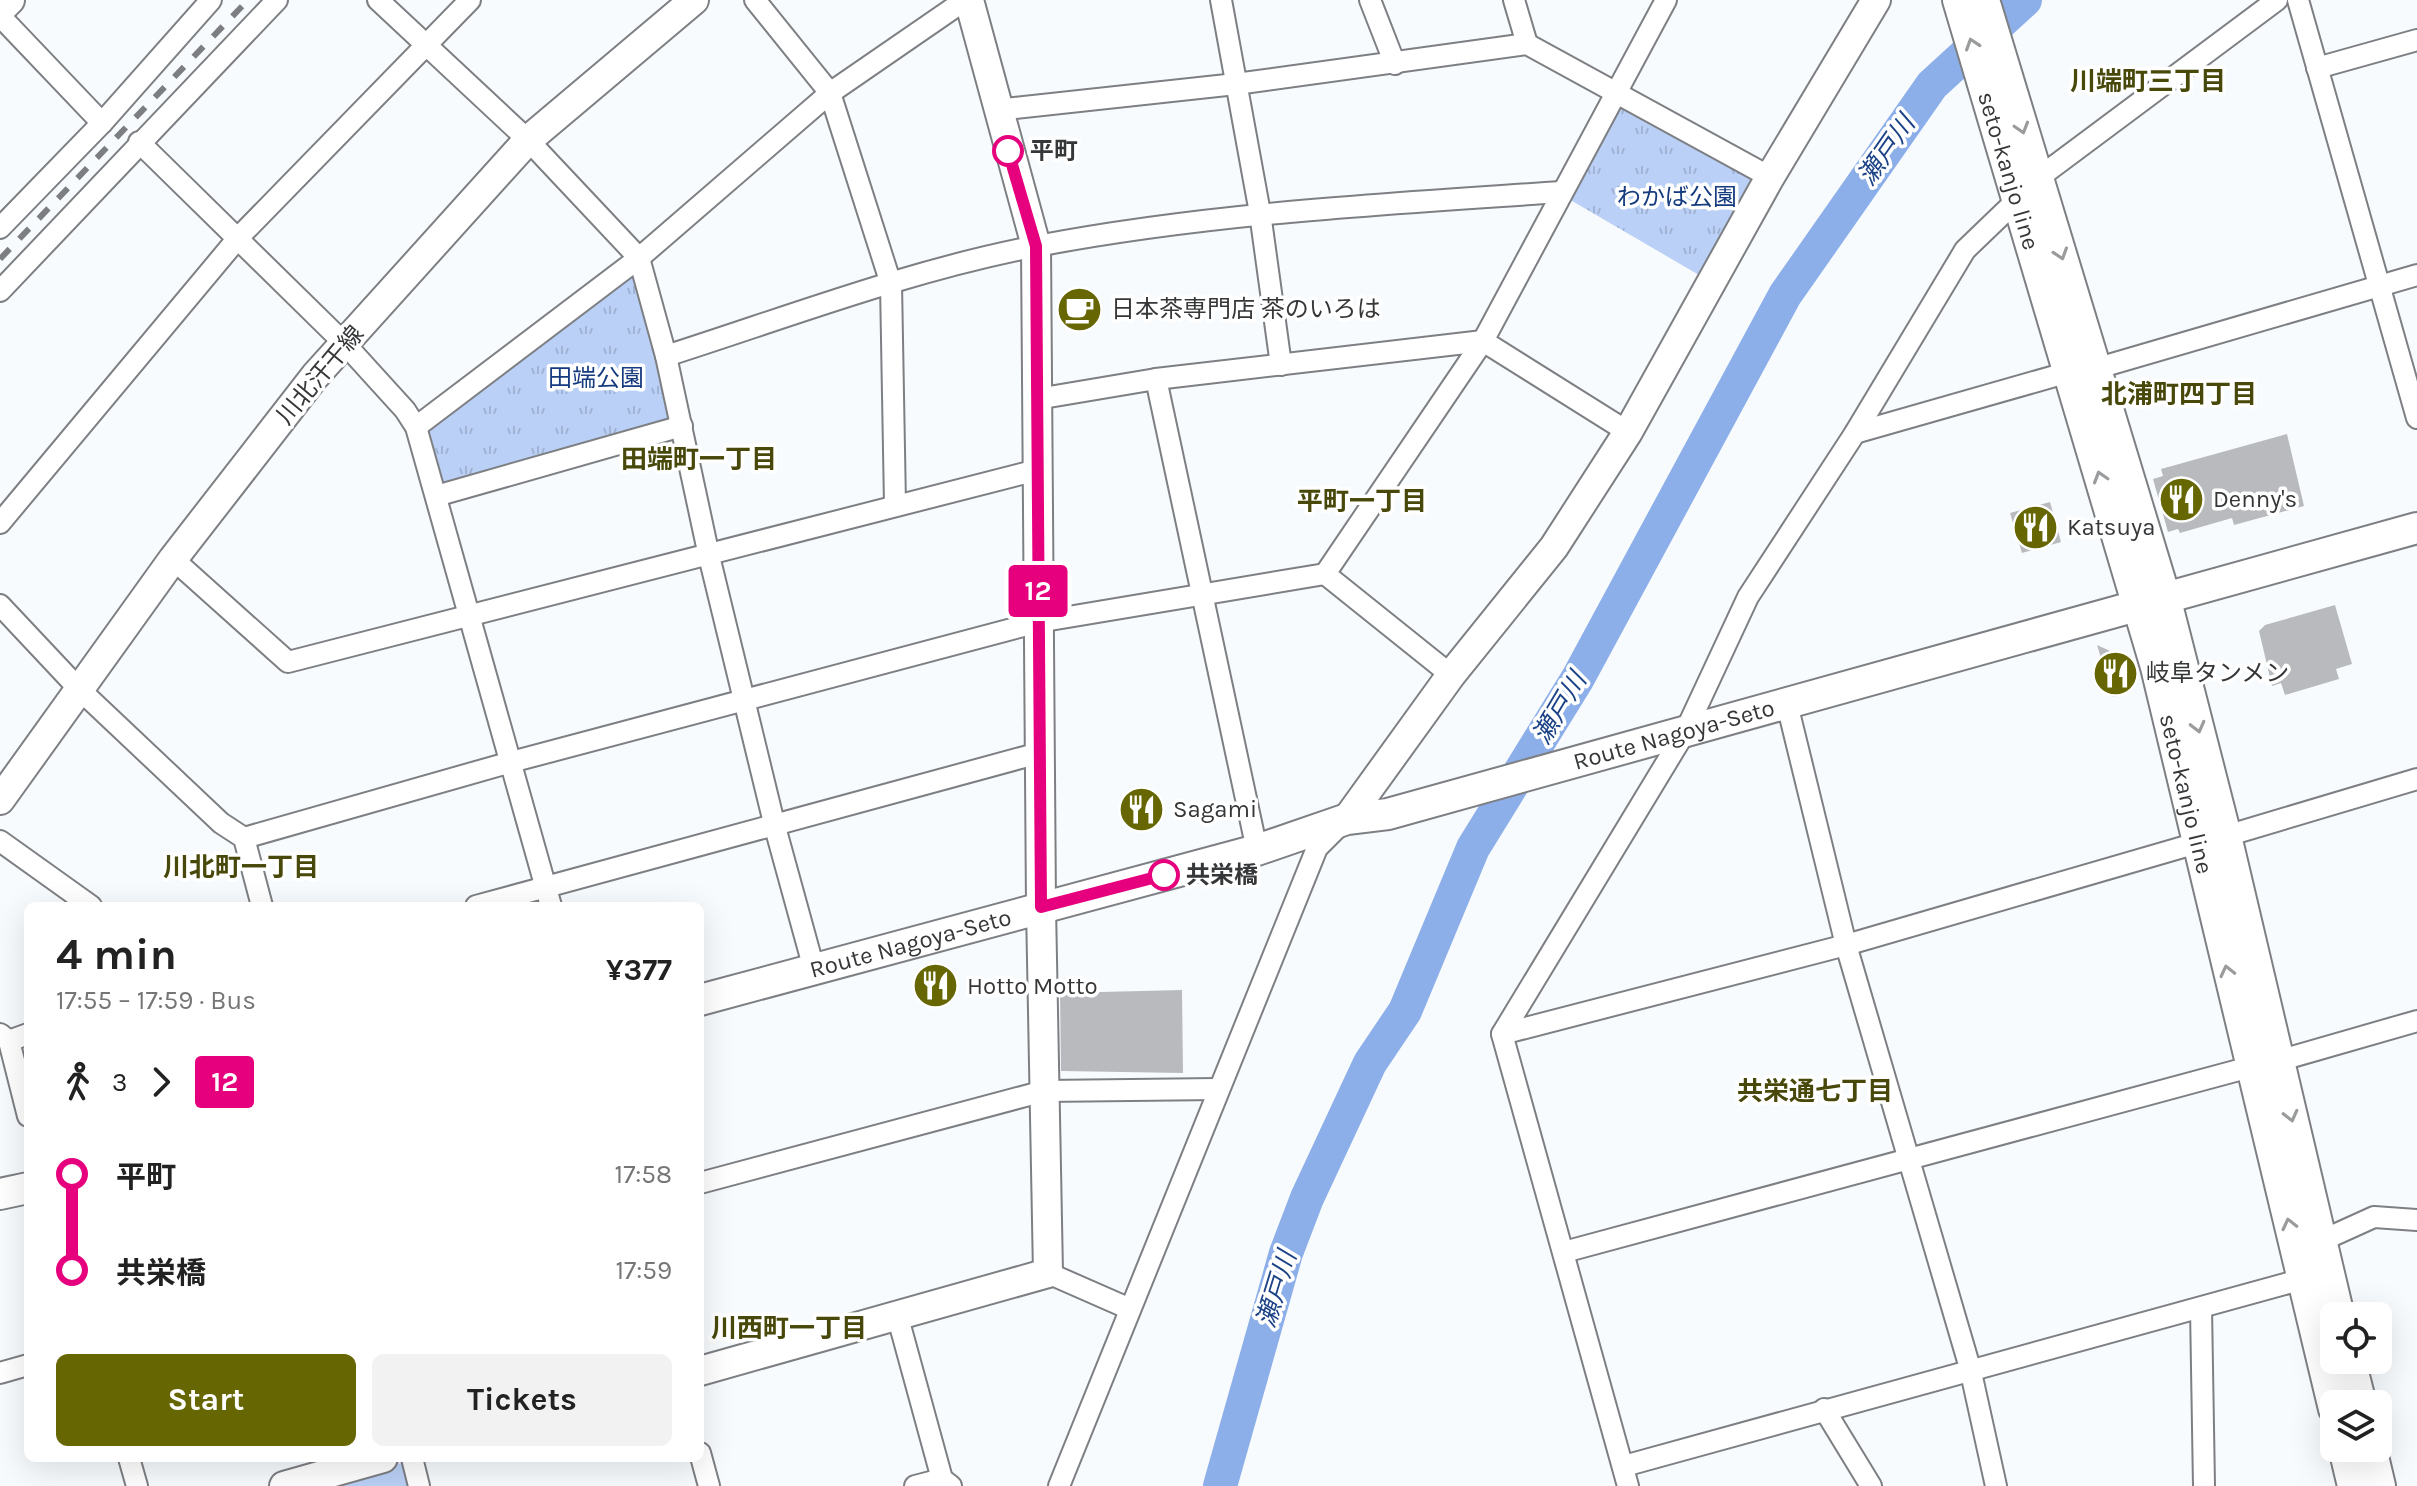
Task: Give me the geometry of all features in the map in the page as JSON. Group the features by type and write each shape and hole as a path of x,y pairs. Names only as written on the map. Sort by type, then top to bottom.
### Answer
{"main road":[{"name":"seto-kanjo line","path":"1958,0 2027,190 2226,836 2303,1279 2329,1390"},
{"name":"seto-kanjo line","path":"1984,0 2027,190"},
{"name":"Route Nagoya-Seto","path":"704,999 1257,850 1347,819 1388,814 1672,736 2417,528"},
{"name":"seto-kanjo line","path":"2152,601 2197,843 2321,1241 2336,1302"},
{"path":"0,1194 24,1189"},
{"path":"2347,1462 2353,1486"},
{"path":"2374,1462 2380,1486"}],"street":[{"path":"0,10 10,0"},
{"path":"0,228 102,123 211,0"},
{"path":"0,291 277,0"},
{"path":"378,0 528,140 639,258 666,356 709,556 775,827 814,969"},
{"path":"0,523 238,238 470,0"},
{"name":"川北汗干線","path":"0,800 173,559 315,376 528,140 694,0"},
{"path":"755,0 830,93 891,284 895,505"},
{"path":"416,427 639,258 830,93 967,0 1036,246 1039,753 1048,1273"},
{"path":"1221,0 1260,213 1281,365"},
{"path":"1370,0 1395,64"},
{"path":"1514,0 1527,44"},
{"path":"244,838 511,762 1038,622 1325,574 1483,341 1666,0"},
{"path":"1059,1486 1317,848 1347,819 1451,675 1554,547 1628,432 1770,177 1876,0"},
{"path":"2277,0 2027,190 1965,250 1855,433 1748,597 1502,1034 1626,1476 1824,1409 2303,1279"},
{"path":"2298,0 2417,418"},
{"path":"0,16 102,123"},
{"path":"2317,68 2417,40"},
{"path":"996,110 1236,84 1527,44 1770,177"},
{"path":"139,142 345,344 405,410 416,427 548,896"},
{"path":"666,356 891,284 1036,246 1260,213 1561,192"},
{"path":"1855,433 2417,275"},
{"path":"1037,399 1156,379 1483,341 1628,432"},
{"path":"1156,379 1257,850"},
{"path":"436,496 682,426"},
{"path":"173,559 288,662 1037,470"},
{"path":"1325,574 1451,675"},
{"path":"0,605 78,688 221,823 244,838 261,902"},
{"path":"1787,704 1846,945 1970,1368 1996,1486"},
{"path":"505,902 548,896 775,827 1039,753"},
{"path":"2226,836 2417,779"},
{"path":"0,841 85,902"},
{"path":"1502,1034 1846,945 2197,843"},
{"path":"1564,1252 2417,1021"},
{"path":"12,1037 24,1096"},
{"path":"704,1182 1044,1091 1218,1089"},
{"path":"2321,1241 2374,1217 2417,1220"},
{"path":"704,1370 898,1318 1048,1273 1130,1309"},
{"path":"2201,1308 2204,1486"},
{"path":"898,1318 946,1482 915,1486"},
{"path":"0,1373 24,1366"},
{"path":"1824,1409 1871,1486"},
{"path":"130,1462 137,1486"},
{"path":"284,1486 369,1462"},
{"path":"413,1462 419,1486"},
{"path":"702,1462 709,1486"}],"green space":[{"name":"わかば公園","path":"1620,102 1763,181 1711,282 1567,198"},
{"name":"田端公園","path":"635,268 670,422 441,483 425,430"},
{"path":"404,1462 411,1486 316,1486"}],"building":[{"path":"2287,434 2304,506 2234,525 2232,518 2180,533 2178,529 2168,532 2153,479 2163,476 2161,469"},
{"name":"Katsuya","path":"2050,502 2061,542 2022,553 2010,513"},
{"path":"2335,605 2352,664 2336,669 2339,679 2285,695 2281,683 2272,686 2259,631 2265,625"},
{"name":"岐阜タンメン","path":"2097,645 2119,655 2129,692 2113,697"},
{"path":"1182,990 1183,1073 1061,1071 1060,993"}],"waterway":[{"name":"瀬戸川","path":"1220,1486 1286,1253 1307,1198 1370,1063 1405,1011 1473,848 1578,678 1785,295 1932,85 2025,0"}],"railway":[{"path":"0,259 248,0"}],"bus line":[{"name":"12","path":"1008,151 1036,246 1041,907 1164,875"}],"place":[{"name":"平町","path":"1008,151"},
{"name":"日本茶専門店 茶のいろは","path":"1080,309"},
{"name":"Denny's","path":"2182,499"},
{"name":"Katsuya","path":"2036,527"},
{"name":"岐阜タンメン","path":"2115,673"},
{"name":"Sagami","path":"1142,809"},
{"name":"共栄橋","path":"1164,875"},
{"name":"Hotto Motto","path":"936,986"}],"district":[{"name":"川端町三丁目","path":"2148,81"},
{"name":"北浦町四丁目","path":"2179,394"},
{"name":"田端町一丁目","path":"699,459"},
{"name":"平町一丁目","path":"1362,501"},
{"name":"川北町一丁目","path":"241,867"},
{"name":"共栄通七丁目","path":"1815,1091"},
{"name":"川西町一丁目","path":"789,1328"}]}
